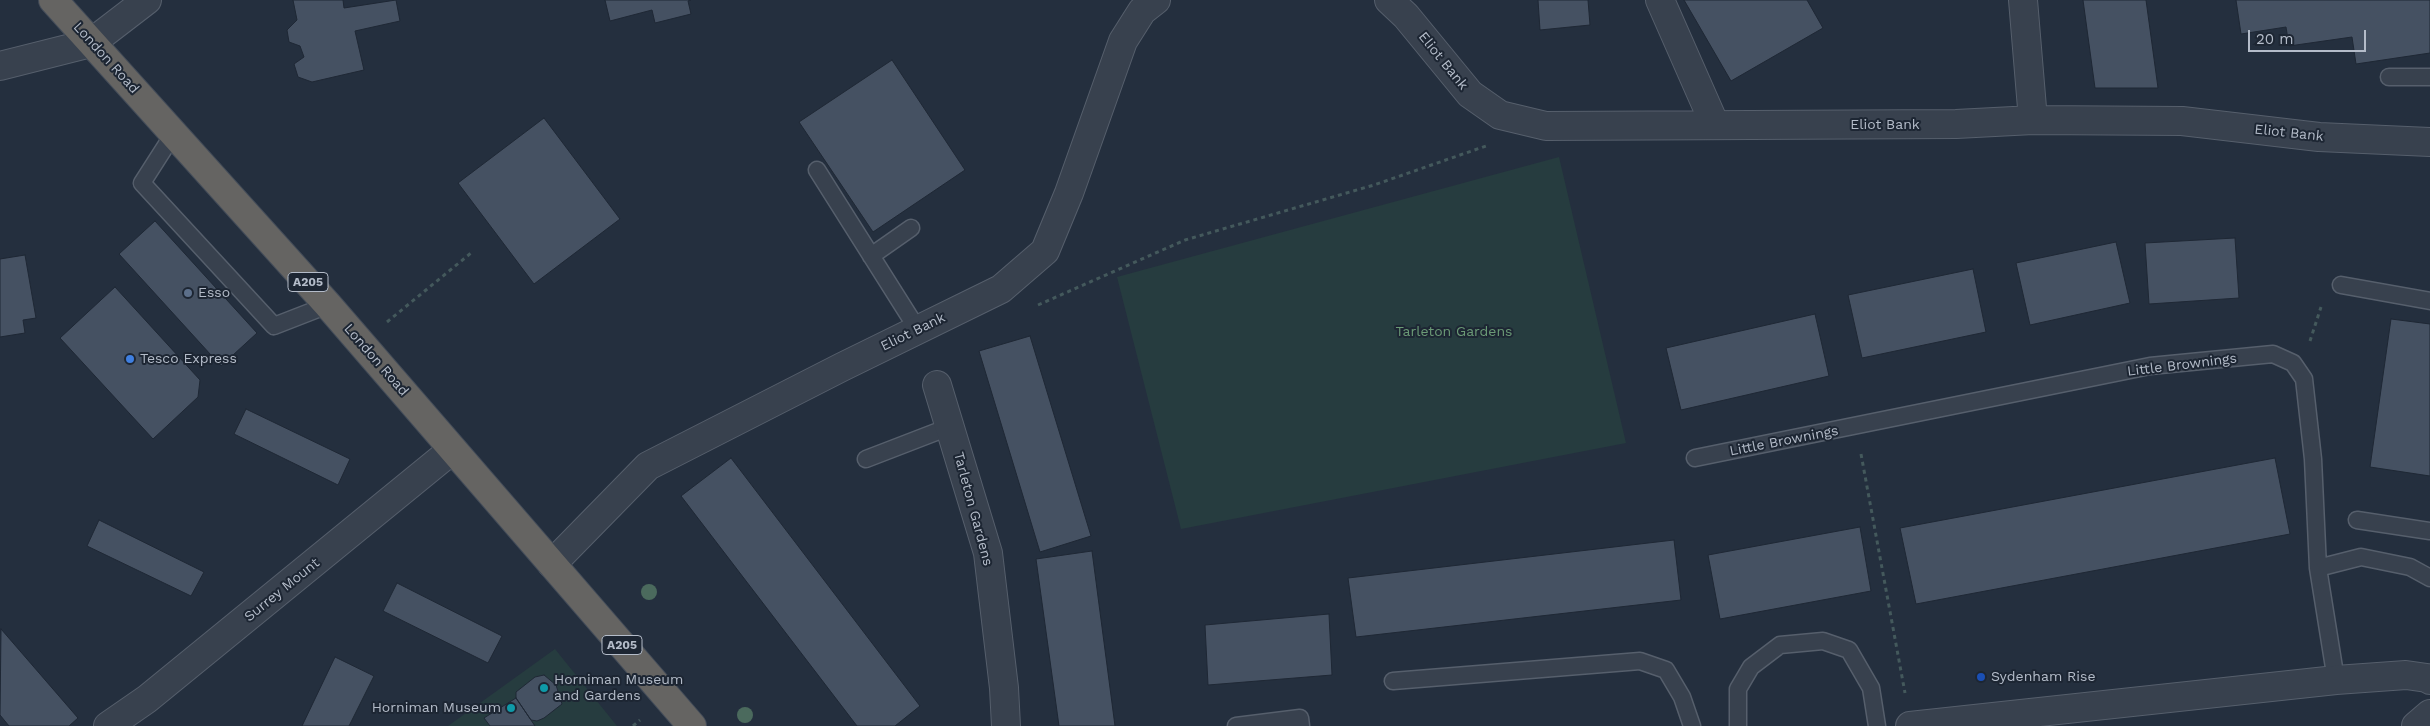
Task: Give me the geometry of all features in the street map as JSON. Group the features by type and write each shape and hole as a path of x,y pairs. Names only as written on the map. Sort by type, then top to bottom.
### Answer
{"highway":[{"name":"London Road","path":"52,0 328,304 692,726"}],"street":[{"path":"0,66 91,43 146,0"},
{"name":"Eliot Bank","path":"552,564 648,466 1001,289 1045,251 1069,193 1123,41 1142,11 1156,0"},
{"name":"Eliot Bank","path":"1389,0 1406,16 1470,94 1500,115 1546,126 1956,124 2033,120 2182,121 2319,137 2430,142"},
{"path":"1660,0 1715,126"},
{"path":"2024,0 2033,120"},
{"name":"Tarleton Gardens","path":"937,385 988,552 1004,688 1006,726"},
{"name":"Surrey Mount","path":"108,726 147,699 452,450"},
{"path":"1911,726 2336,680 2406,675 2430,680"},
{"path":"2416,726 2430,714"}],"lane":[{"path":"2388,77 2430,77"},
{"path":"174,133 142,183 274,326 328,304"},
{"path":"817,170 918,330"},
{"path":"871,256 911,228"},
{"path":"2341,285 2430,301"},
{"name":"Little Brownings","path":"1695,458 2150,366 2273,354 2293,364"},
{"path":"2293,364 2304,379 2313,459 2318,568 2336,680"},
{"path":"866,459 950,428"},
{"path":"2357,520 2430,531"},
{"path":"2318,568 2361,558 2410,567 2430,578"},
{"path":"1738,726 1738,689 1751,667 1780,645 1823,640 1849,650 1870,688 1877,726"},
{"path":"1393,681 1640,661 1666,670 1682,697 1692,726"},
{"path":"1236,726 1300,718 1301,726"}],"path":[{"path":"1051,300 1185,240 1374,185 1492,144"},
{"path":"361,343 471,253"},
{"path":"2293,364 2310,341 2321,310 2321,293 2330,283 2341,285"},
{"path":"1856,426 1911,726"}],"green space":[{"name":"Tarleton Gardens","path":"1559,157 1626,443 1181,529 1117,277"},
{"name":"Horniman Museum and Gardens","path":"555,649 617,726 448,726"}],"building":[{"path":"293,0 343,0 344,8 396,0 400,21 355,31 364,70 312,82 298,77 294,64 304,57 300,46 289,42 287,30 297,20"},
{"path":"605,0 691,0 688,1 691,14 655,23 652,10 610,21"},
{"path":"1538,0 1588,0 1590,25 1540,30"},
{"path":"1684,0 1807,0 1823,28 1731,81"},
{"path":"2083,0 2146,0 2158,88 2095,88"},
{"path":"2236,0 2430,0 2430,53 2356,64 2352,37 2289,46 2286,27 2241,34"},
{"path":"892,60 965,170 873,232 799,122"},
{"path":"544,118 620,219 534,284 458,183"},
{"name":"Esso","path":"155,221 257,333 221,366 119,254"},
{"path":"2235,238 2239,298 2149,304 2145,243"},
{"path":"2116,242 2130,303 2030,325 2016,263"},
{"path":"25,255 36,318 23,320 25,333 0,337 0,259"},
{"path":"1973,269 1986,332 1862,358 1848,295"},
{"name":"Tesco Express","path":"115,287 200,380 198,397 153,439 60,338"},
{"path":"1815,314 1829,376 1681,410 1666,348"},
{"path":"2391,319 2430,324 2430,476 2370,467"},
{"path":"1030,336 1091,536 1040,552 979,351"},
{"path":"246,409 350,459 338,485 234,434"},
{"path":"731,458 920,706 895,726 857,726 681,496"},
{"path":"2275,458 2290,534 1916,604 1900,528"},
{"path":"99,520 204,572 191,596 87,546"},
{"path":"1860,527 1871,591 1720,619 1708,555"},
{"path":"1674,540 1681,600 1356,637 1348,578"},
{"path":"1092,551 1115,726 1059,726 1036,559"},
{"path":"397,583 502,636 488,663 383,611"},
{"path":"1329,614 1332,675 1208,685 1205,625"},
{"path":"1,629 78,718 69,726 9,726 0,715"},
{"path":"335,657 374,676 349,726 302,726"},
{"path":"544,675 556,685 562,704 544,718 537,721 531,720 516,698 516,692 535,677"},
{"name":"Horniman Museum","path":"516,698 535,726 490,726 484,718"}],"place":[{"name":"Esso","path":"188,293"},
{"name":"Tesco Express","path":"130,359"},
{"name":"Sydenham Rise","path":"1981,677"},
{"name":"Horniman Museum and Gardens","path":"544,688"},
{"name":"Horniman Museum","path":"511,708"}]}
